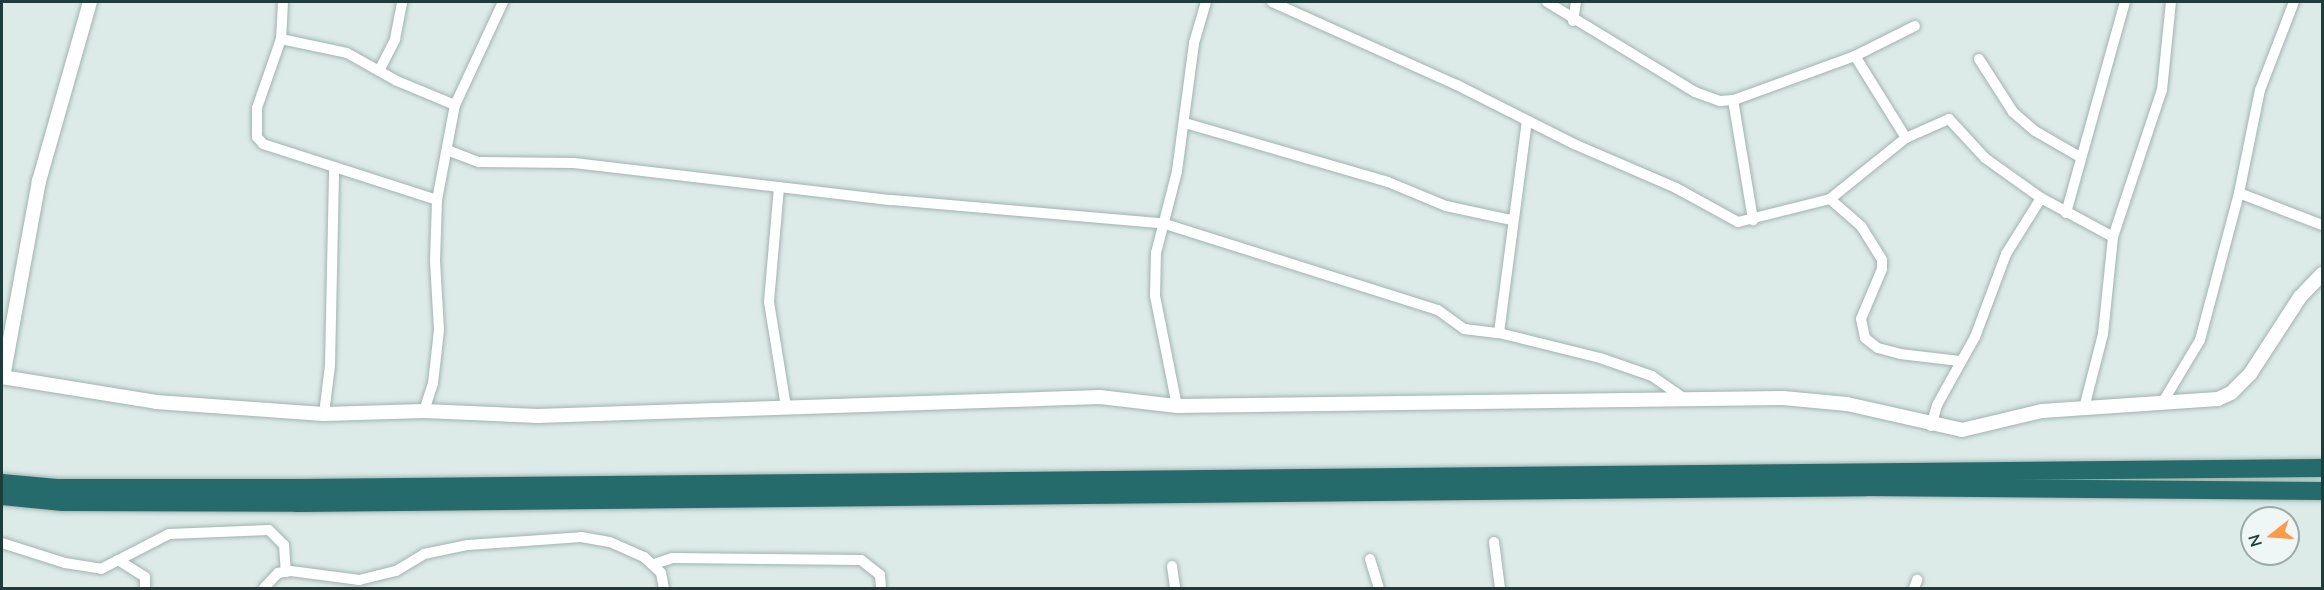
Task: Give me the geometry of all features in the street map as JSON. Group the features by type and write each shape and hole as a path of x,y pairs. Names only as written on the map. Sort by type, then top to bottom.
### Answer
{"highway":[{"path":"2,483 57,488 302,488 2322,468"},
{"path":"2,496 63,502 297,503 1853,487 2322,491"}],"street":[{"path":"90,2 39,181 2,377 156,402 324,414 424,411 538,416 1100,397 1177,406 1413,406 1684,398 1783,398 1847,404 1931,426 1962,430 2042,411 2164,400 2218,399 2231,393 2250,374 2300,297 2322,274"},
{"path":"283,2 281,39 263,83 257,108 257,137 263,144 437,200"},
{"path":"379,71 394,39 402,2"},
{"path":"424,411 433,383 439,330 435,261 437,200 455,105 503,2"},
{"path":"1177,406 1155,296 1156,253 1185,123 1194,44 1206,2"},
{"path":"1272,2 1457,85 1527,121 1676,188 1727,219 1753,220 1830,199 1906,138 1949,118 1985,158 2041,198 2113,237"},
{"path":"1547,2 1573,21 1695,92 1720,101 1733,100 1855,56 1915,26"},
{"path":"1573,21 1576,2"},
{"path":"2066,213 2125,2"},
{"path":"2084,408 2103,334 2113,237 2157,111 2171,2"},
{"path":"2164,400 2200,339 2239,193 2260,90 2294,2"},
{"path":"281,39 347,53 379,71 455,105"},
{"path":"1855,56 1906,138"},
{"path":"1979,58 2013,112 2035,131 2080,157"},
{"path":"1733,100 1753,220"},
{"path":"1499,333 1512,220 1527,121"},
{"path":"1185,123 1388,182 1446,206 1512,220"},
{"path":"447,150 479,162 574,164 778,187 1162,223 1438,310 1464,329 1499,333 1641,372 1684,398"},
{"path":"324,414 330,365 334,168"},
{"path":"778,187 769,288 786,407"},
{"path":"2239,193 2322,225"},
{"path":"1931,426 1937,405 1975,337 2006,254 2041,198"},
{"path":"1830,199 1861,226 1882,260 1882,269 1861,319 1865,338 1878,348 1900,354 1960,361"},
{"path":"2,543 86,569 101,569 169,534 269,530 284,545 286,572"},
{"path":"264,588 267,581 286,572 358,580 396,571 424,554 468,545 581,537 610,542 654,564 664,588"},
{"path":"1494,542 1500,588"},
{"path":"654,564 672,558 861,560 880,575 881,588"},
{"path":"1370,559 1379,588"},
{"path":"118,560 146,577 145,588"},
{"path":"1172,566 1175,588"}]}
